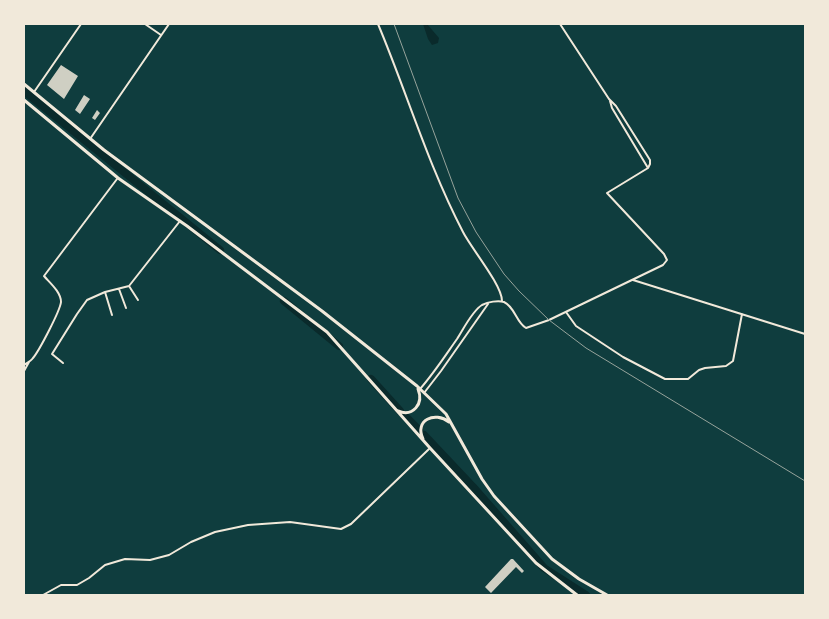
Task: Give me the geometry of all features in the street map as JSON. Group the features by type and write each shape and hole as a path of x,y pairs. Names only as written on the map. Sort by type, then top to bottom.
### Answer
{"highway":[{"path":"24,84 90,139 322,310 424,393 446,414 482,479 494,496 552,559 579,579 607,595"},
{"path":"24,100 118,178 180,221 327,332 536,563 577,595"},
{"path":"397,411 405,413 416,409 420,398 418,388"},
{"path":"430,448 421,435 424,423 429,418 435,416 441,417 452,424"}],"street":[{"path":"34,92 81,24"},
{"path":"145,24 161,36"},
{"path":"90,139 169,24"},
{"path":"378,24 400,76 419,131 450,208 468,242 500,290 502,301"},
{"path":"418,388 437,369 479,308 489,303 502,301 507,304 520,324 526,328 549,320 633,280 663,265 667,260 664,254 607,192 648,168 650,160 560,24"},
{"path":"610,99 612,108 648,168"},
{"path":"24,365 35,357 61,301 44,276 118,178"},
{"path":"63,363 52,355 76,314 87,300 105,292 129,286 180,221"},
{"path":"633,280 805,334"},
{"path":"129,286 138,300"},
{"path":"119,289 126,308"},
{"path":"105,292 112,315"},
{"path":"424,393 489,303"},
{"path":"566,312 576,326 622,357 665,379 683,380 688,379 699,370 726,366 733,362 742,314"},
{"path":"24,371 29,362"},
{"path":"44,595 62,585 77,585 105,565 125,559 150,560 169,555 190,542 223,530 248,525 290,522 341,529 351,524 430,448"}],"water":[{"path":"423,24 427,24 439,38 438,43 432,45"}],"building":[{"path":"61,65 78,76 64,99 47,85"},
{"path":"84,95 90,99 80,114 75,110"},
{"path":"97,110 100,113 95,120 92,118"},
{"path":"511,559 524,571 522,573 516,567 491,593 485,587"}],"waterway":[{"path":"24,91 220,250"},
{"path":"284,301 339,346"},
{"path":"371,379 400,411"},
{"path":"405,416 419,430"},
{"path":"424,435 473,487 544,568 586,595"}],"railway":[{"path":"394,24 458,198 476,232 504,274 519,291 549,320 586,348 805,481"}]}
